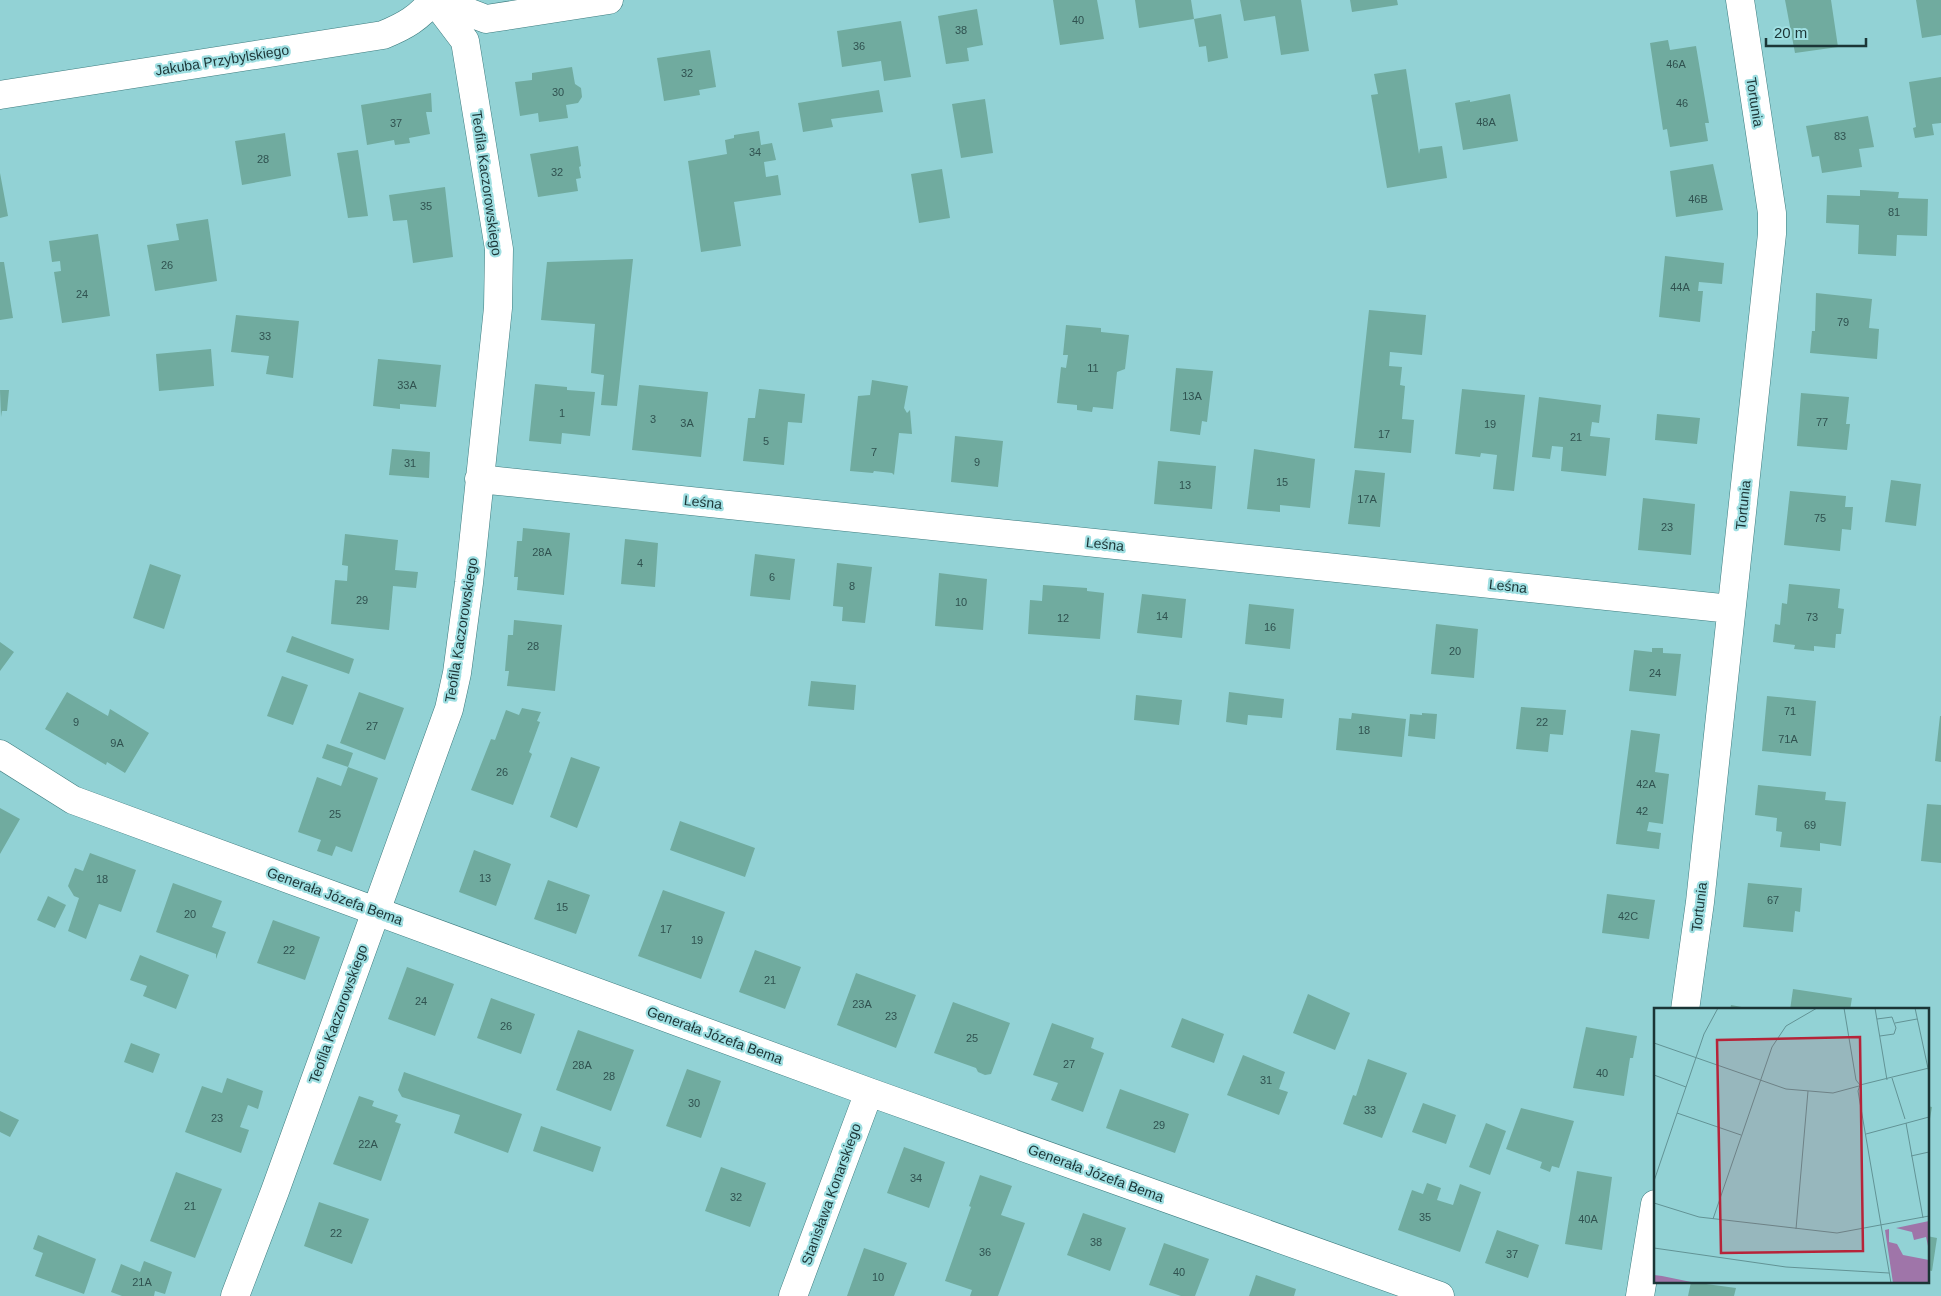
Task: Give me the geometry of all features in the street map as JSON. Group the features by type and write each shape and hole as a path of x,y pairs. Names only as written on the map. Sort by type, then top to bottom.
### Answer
{"street":[{"path":"435,0 486,19 609,0"},
{"name":"Jakuba Przybylskiego","path":"0,95 383,35 406,26 421,15 435,0"},
{"name":"Teofila Kaczorowskiego","path":"235,1296 449,709 457,673 466,610 498,308 498,249 466,41 435,0"},
{"name":"Tortunia","path":"1685,1008 1700,902 1772,234 1772,212 1740,0"},
{"name":"Leśna","path":"480,479 1731,609"},
{"name":"Generała Józefa Bema","path":"0,754 73,800 869,1092 1440,1296"},
{"name":"Stanisława Konarskiego","path":"793,1296 869,1092"},
{"path":"1640,1296 1654,1210"}],"building":[{"path":"1053,0 1097,0 1104,39 1060,45"},
{"path":"1135,0 1191,0 1194,19 1139,28"},
{"path":"1240,0 1301,0 1309,51 1281,55 1275,16 1244,21"},
{"path":"1350,0 1397,0 1398,5 1352,12"},
{"path":"1785,0 1831,0 1838,47 1795,53"},
{"path":"1916,0 1941,0 1941,35 1922,38"},
{"path":"977,9 983,45 967,48 969,61 946,64 938,16"},
{"path":"1221,14 1228,58 1208,62 1206,46 1199,47 1194,19"},
{"path":"901,21 911,77 884,81 881,61 842,67 837,31"},
{"path":"1668,40 1670,50 1696,46 1709,123 1705,123 1708,141 1670,147 1667,129 1663,130 1650,43"},
{"path":"710,50 716,87 699,90 700,95 664,101 657,58"},
{"path":"572,67 575,84 581,88 582,97 578,103 566,105 568,118 539,122 538,113 520,116 515,82 532,80 532,73"},
{"path":"1406,69 1419,154 1420,149 1442,146 1447,178 1387,188 1371,95 1378,94 1374,74"},
{"path":"1941,77 1941,123 1932,124 1934,135 1915,138 1913,128 1916,127 1909,82"},
{"path":"879,90 883,112 831,119 833,127 803,132 798,103"},
{"path":"431,93 432,112 426,112 430,134 409,138 410,143 395,145 394,140 367,145 361,105"},
{"path":"1510,94 1518,141 1463,150 1455,103"},
{"path":"985,99 993,153 961,158 952,104"},
{"path":"1868,116 1874,147 1859,149 1862,167 1822,173 1819,156 1812,157 1806,126"},
{"path":"759,131 761,145 772,143 776,160 764,162 766,177 778,175 781,195 734,202 741,246 701,252 688,161 727,154 725,140 734,138 734,135"},
{"path":"285,133 291,176 242,185 235,141"},
{"path":"578,146 581,178 576,179 578,191 538,197 530,154"},
{"path":"358,150 368,216 348,218 337,153"},
{"path":"1713,164 1723,210 1676,217 1670,171"},
{"path":"942,169 950,218 919,223 911,174"},
{"path":"0,173 8,216 0,218"},
{"path":"445,187 453,257 413,263 407,220 393,221 389,195"},
{"path":"1860,190 1899,192 1898,198 1928,199 1927,236 1897,235 1896,256 1858,254 1859,225 1826,223 1827,195 1860,196"},
{"path":"208,219 217,281 155,291 147,245 179,240 176,224"},
{"path":"98,234 110,316 62,323 54,272 61,271 60,261 52,262 49,241"},
{"path":"1665,256 1724,263 1722,284 1699,282 1698,291 1703,291 1700,322 1659,317"},
{"path":"633,259 617,406 601,405 604,375 591,373 595,324 541,320 547,262"},
{"path":"0,262 4,262 13,318 0,320"},
{"path":"1816,293 1872,299 1869,328 1879,329 1877,359 1810,353 1812,331 1815,331"},
{"path":"1369,310 1426,315 1422,355 1390,352 1389,366 1402,367 1400,385 1405,386 1402,419 1414,420 1411,453 1354,448"},
{"path":"236,315 299,321 293,378 266,374 269,356 231,352"},
{"path":"1066,325 1101,328 1101,332 1129,335 1125,369 1117,372 1113,409 1093,407 1092,412 1077,410 1077,405 1057,403 1061,367 1066,368 1068,355 1063,355"},
{"path":"211,349 214,386 159,391 156,354"},
{"path":"378,359 441,365 436,407 400,404 400,409 373,406"},
{"path":"1176,368 1213,371 1207,422 1202,421 1200,435 1170,431"},
{"path":"872,380 908,386 904,408 907,413 910,410 912,434 899,433 894,475 892,473 874,471 873,473 850,471 858,396 870,395"},
{"path":"535,384 567,387 567,390 595,392 590,436 562,433 561,444 529,441"},
{"path":"639,385 708,392 701,457 632,450"},
{"path":"759,389 805,394 802,423 788,422 784,465 743,461 748,418 755,418"},
{"path":"1462,389 1525,395 1514,491 1493,489 1497,455 1481,453 1480,457 1455,454"},
{"path":"0,390 9,390 7,411 2,411 1,417"},
{"path":"1801,393 1849,397 1846,424 1850,424 1847,450 1797,446"},
{"path":"1539,397 1601,405 1599,423 1592,422 1590,436 1610,438 1606,476 1561,471 1563,447 1552,446 1550,459 1532,457"},
{"path":"1657,414 1700,418 1697,444 1655,440"},
{"path":"955,436 1003,441 998,487 951,482"},
{"path":"392,449 430,452 429,478 389,475"},
{"path":"1254,449 1315,459 1310,508 1280,505 1280,512 1247,509"},
{"path":"1158,461 1216,466 1212,509 1154,504"},
{"path":"1355,470 1385,473 1380,527 1348,524"},
{"path":"1891,480 1921,484 1916,526 1885,522"},
{"path":"1790,491 1846,496 1845,507 1853,507 1851,530 1842,529 1840,551 1784,545"},
{"path":"1643,498 1695,504 1691,555 1638,550"},
{"path":"523,528 570,533 564,595 517,590 518,577 514,577 517,541 522,541"},
{"path":"345,534 398,540 395,570 418,572 416,588 393,586 389,630 331,624 335,580 347,581 348,566 342,565"},
{"path":"625,539 658,543 655,587 621,584"},
{"path":"755,554 795,559 790,600 750,596"},
{"path":"837,563 872,567 865,623 842,621 843,607 833,606"},
{"path":"150,564 181,575 164,629 133,618"},
{"path":"939,573 987,579 983,630 935,626"},
{"path":"1789,584 1840,589 1838,608 1844,609 1841,634 1836,634 1835,648 1814,646 1814,651 1794,649 1795,645 1773,642 1775,624 1780,625 1782,603 1787,604"},
{"path":"1043,585 1087,588 1087,591 1104,593 1100,639 1028,634 1030,600 1042,601"},
{"path":"1142,594 1186,599 1182,638 1137,633"},
{"path":"1249,604 1294,609 1290,649 1245,644"},
{"path":"514,620 562,625 555,691 507,686 509,671 505,671 508,635 513,635"},
{"path":"1436,624 1478,629 1474,678 1431,674"},
{"path":"292,636 354,659 349,674 286,652"},
{"path":"0,642 14,652 0,671"},
{"path":"1652,648 1663,648 1663,653 1681,654 1676,696 1629,691 1634,650 1652,652"},
{"path":"282,676 308,685 293,725 267,716"},
{"path":"811,681 856,685 854,710 808,706"},
{"path":"67,692 108,716 110,709 149,733 125,773 107,762 106,765 45,729"},
{"path":"359,692 404,708 385,760 340,743"},
{"path":"1229,692 1284,699 1282,718 1248,715 1247,725 1226,722"},
{"path":"1136,695 1182,700 1179,725 1134,720"},
{"path":"1767,696 1816,701 1811,756 1762,751"},
{"path":"1521,707 1566,710 1563,735 1550,734 1548,752 1516,749"},
{"path":"522,708 541,712 537,721 540,722 529,752 532,754 513,805 471,790 491,739 495,740 506,710 519,715"},
{"path":"1352,713 1406,719 1402,757 1336,750 1339,718 1351,719"},
{"path":"1422,713 1437,714 1435,739 1408,736 1410,714 1422,715"},
{"path":"1941,716 1941,762 1935,761"},
{"path":"1631,730 1660,734 1655,772 1669,774 1663,824 1649,822 1647,831 1661,833 1659,849 1616,844"},
{"path":"327,744 353,753 348,767 322,758"},
{"path":"571,757 600,767 577,828 550,817"},
{"path":"348,767 378,778 352,852 336,846 332,856 317,851 321,840 298,832 317,777 341,786"},
{"path":"1758,785 1826,792 1825,800 1846,802 1841,846 1820,843 1820,851 1780,847 1782,832 1776,831 1777,818 1755,815"},
{"path":"1927,804 1941,805 1941,863 1921,861"},
{"path":"0,808 20,819 0,854"},
{"path":"680,821 755,848 745,877 670,850"},
{"path":"474,850 511,864 496,906 459,892"},
{"path":"90,853 136,870 121,912 99,904 86,939 68,931 79,898 74,896 68,886 75,868 83,871"},
{"path":"548,880 590,895 576,934 534,919"},
{"path":"173,883 222,901 212,927 226,932 216,959 216,954 156,932"},
{"path":"1748,883 1802,888 1800,912 1795,911 1793,932 1743,927"},
{"path":"663,890 725,912 701,979 638,956"},
{"path":"1607,894 1655,900 1649,939 1602,933"},
{"path":"48,896 66,905 55,928 37,920"},
{"path":"273,920 320,937 305,980 257,963"},
{"path":"755,950 801,967 785,1009 739,992"},
{"path":"140,955 189,975 176,1009 143,996 147,986 130,980"},
{"path":"407,967 454,984 435,1036 388,1019"},
{"path":"856,973 916,995 896,1048 837,1025"},
{"path":"1793,989 1852,998 1850,1008 1790,1008"},
{"path":"1308,994 1350,1013 1335,1050 1293,1033"},
{"path":"491,998 535,1014 521,1054 477,1038"},
{"path":"953,1002 1010,1023 991,1074 985,1075 978,1072 976,1068 934,1053"},
{"path":"1731,1005 1747,1008 1730,1008"},
{"path":"1182,1018 1224,1034 1214,1063 1171,1047"},
{"path":"1052,1023 1094,1038 1091,1048 1104,1053 1083,1112 1051,1100 1058,1083 1033,1075"},
{"path":"1586,1027 1637,1036 1633,1058 1630,1058 1624,1096 1573,1088"},
{"path":"578,1030 634,1050 611,1111 556,1090"},
{"path":"131,1043 160,1054 153,1073 124,1062"},
{"path":"1243,1055 1285,1072 1279,1089 1288,1092 1279,1115 1227,1095"},
{"path":"1368,1059 1407,1073 1382,1138 1343,1124 1353,1095 1356,1096"},
{"path":"687,1069 721,1081 701,1138 666,1126"},
{"path":"404,1072 522,1114 508,1153 454,1133 460,1115 402,1097 398,1090"},
{"path":"227,1078 263,1091 258,1109 248,1105 240,1127 249,1130 241,1153 185,1132 202,1086 222,1093"},
{"path":"1120,1089 1189,1114 1175,1153 1106,1128"},
{"path":"359,1096 374,1101 372,1106 398,1115 395,1122 401,1124 381,1181 333,1164"},
{"path":"1423,1103 1456,1115 1446,1144 1412,1132"},
{"path":"1928,1106 1932,1107 1928,1130"},
{"path":"1521,1108 1574,1121 1559,1168 1552,1166 1550,1172 1540,1168 1542,1162 1506,1149"},
{"path":"0,1111 19,1120 10,1137 0,1132"},
{"path":"1486,1123 1506,1131 1490,1175 1469,1167"},
{"path":"541,1126 601,1147 593,1172 533,1151"},
{"path":"904,1147 945,1162 929,1208 887,1193"},
{"path":"721,1167 766,1183 750,1227 705,1211"},
{"path":"1577,1171 1612,1177 1602,1250 1565,1244"},
{"path":"176,1172 222,1189 195,1258 150,1241"},
{"path":"980,1175 1012,1186 1001,1215 1025,1223 998,1296 970,1296 972,1290 945,1281"},
{"path":"1427,1183 1441,1188 1437,1200 1453,1205 1460,1184 1481,1192 1460,1252 1398,1230 1412,1190 1423,1194"},
{"path":"319,1202 369,1219 352,1264 304,1246"},
{"path":"1083,1213 1126,1228 1110,1271 1067,1255"},
{"path":"1497,1230 1539,1245 1528,1278 1485,1263"},
{"path":"38,1235 96,1259 84,1294 35,1276 43,1253 33,1249"},
{"path":"1928,1236 1937,1238 1932,1271 1928,1270"},
{"path":"1164,1243 1209,1259 1195,1296 1181,1296 1149,1285"},
{"path":"864,1248 907,1263 894,1296 847,1296"},
{"path":"144,1261 172,1272 165,1294 155,1291 154,1296 122,1296 111,1292 121,1264 140,1272"},
{"path":"1256,1275 1296,1289 1294,1296 1249,1296"},
{"path":"1691,1284 1736,1288 1734,1296 1688,1296"}]}
